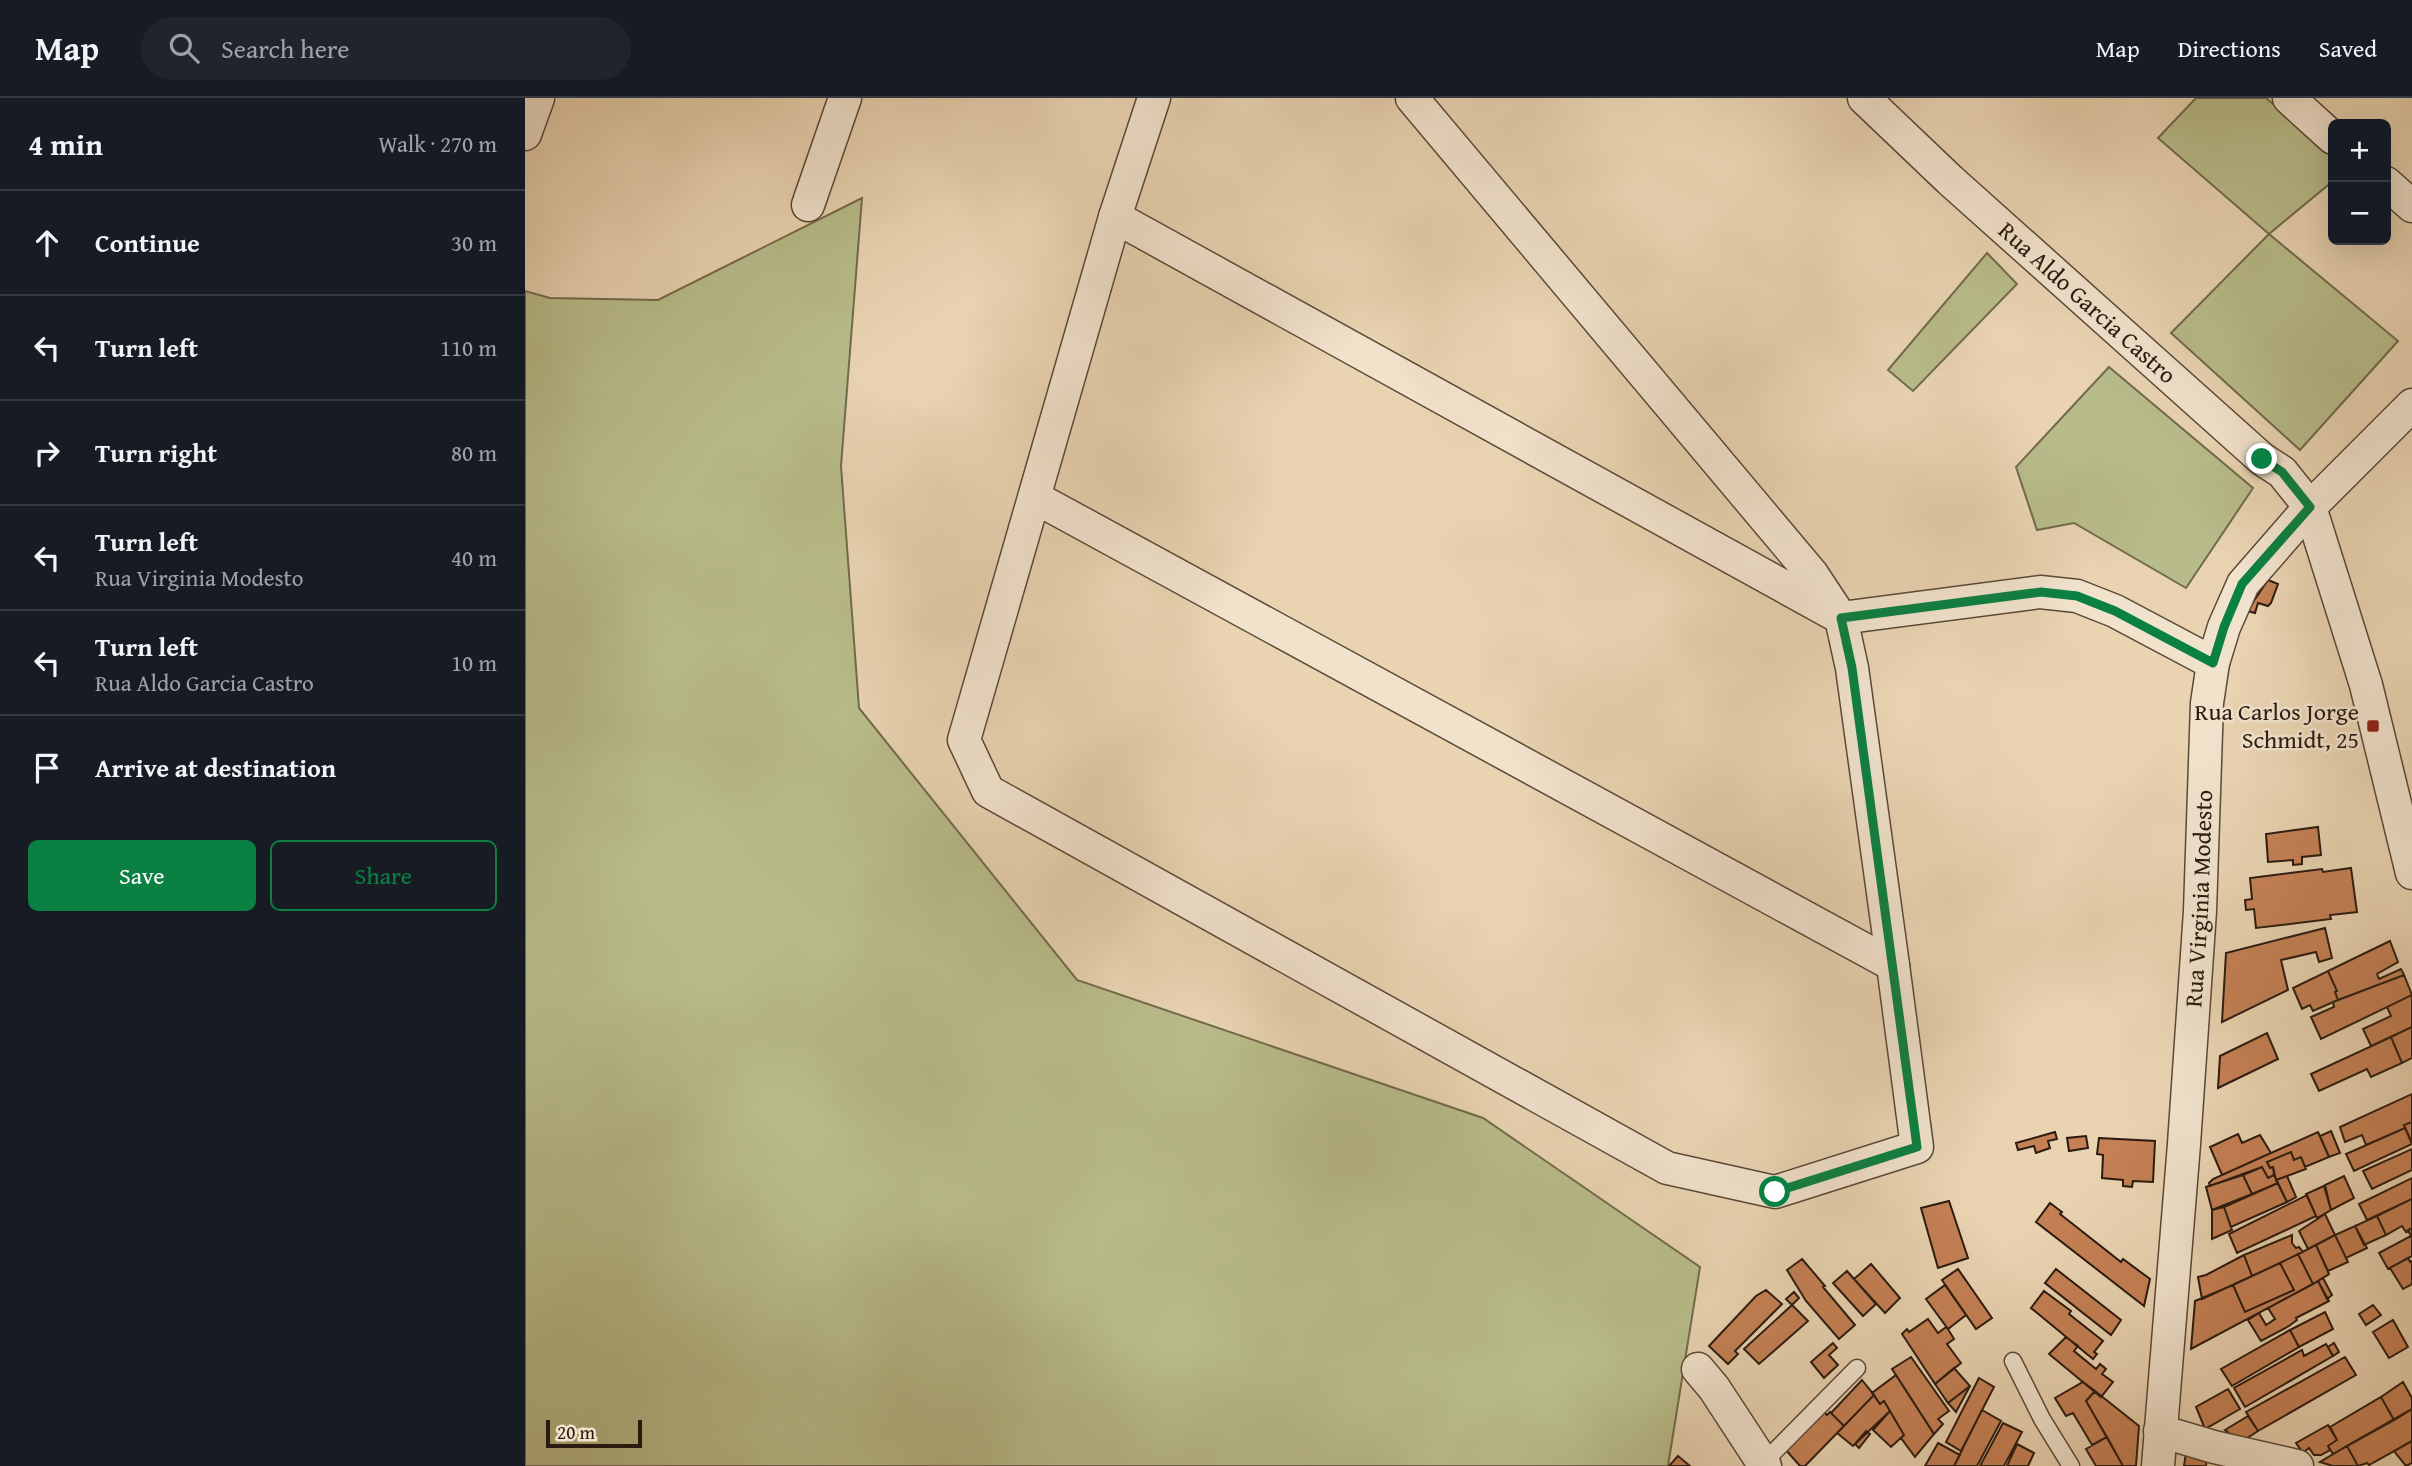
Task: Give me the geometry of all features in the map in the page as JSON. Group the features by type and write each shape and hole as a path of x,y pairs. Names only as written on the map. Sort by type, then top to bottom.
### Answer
{"street":[{"path":"525,134 538,98"},
{"path":"808,205 845,98"},
{"path":"1154,98 1115,217 964,740 988,791 1667,1168 1775,1192 1917,1147 1852,668 1841,618 1803,563 1412,98"},
{"name":"Rua Aldo Garcia Castro","path":"1864,98 2075,292 2262,459 2282,472 2310,507"},
{"path":"2289,98 2328,133"},
{"path":"2391,187 2412,206"},
{"path":"1115,217 1841,618 2041,592 2077,596 2115,611 2213,663"},
{"name":"Rua Virginia Modesto","path":"2158,1466 2200,911 2207,703 2213,663 2242,584 2310,507 2412,405"},
{"path":"1034,497 1893,965"},
{"path":"2310,507 2366,685 2412,873"},
{"path":"1698,1369 1714,1388 1764,1465"},
{"path":"2160,1431 2214,1447 2297,1466"}],"lane":[{"path":"2013,1361 2042,1419 2071,1466"},
{"path":"1764,1465 1857,1368"}],"green space":[{"path":"2196,98 2266,98 2328,150 2328,185 2269,234 2158,138"},
{"path":"862,198 841,466 859,708 1077,980 1483,1118 1700,1267 1668,1466 525,1466 525,291 550,298 658,300"},
{"path":"2269,234 2398,341 2300,450 2171,333"},
{"path":"1987,253 2017,284 1913,391 1888,370"},
{"path":"2109,367 2253,488 2186,588 2074,523 2037,530 2016,467"}],"building":[{"path":"2268,580 2278,584 2271,603 2268,606 2258,603 2255,613 2247,611"},
{"path":"2318,827 2321,855 2302,857 2302,864 2293,865 2293,860 2268,862 2266,834"},
{"path":"2351,868 2357,912 2330,915 2331,919 2256,928 2254,909 2246,910 2245,900 2252,899 2250,878"},
{"path":"2325,928 2332,958 2319,962 2316,952 2281,960 2288,990 2222,1022 2226,953"},
{"path":"2390,941 2398,962 2377,974 2379,979 2401,969 2404,975 2338,1000 2328,971"},
{"path":"2328,971 2338,1000 2313,1011 2310,1005 2302,1009 2293,988"},
{"path":"2404,975 2412,995 2321,1039 2311,1017 2334,1007 2333,1002"},
{"path":"2412,995 2412,1027 2371,1046 2363,1029 2391,1016 2387,1007"},
{"path":"2412,1027 2412,1058 2402,1063 2391,1037"},
{"path":"2267,1033 2278,1059 2218,1088 2220,1056"},
{"path":"2391,1037 2402,1063 2371,1077 2367,1069 2319,1091 2311,1074"},
{"path":"2412,1094 2412,1122 2404,1125 2405,1128 2366,1145 2362,1135 2345,1142 2340,1127"},
{"path":"2412,1122 2412,1143 2404,1125"},
{"path":"2405,1128 2412,1144 2354,1171 2346,1154"},
{"path":"2331,1131 2340,1153 2329,1157 2320,1136"},
{"path":"2055,1132 2057,1139 2048,1141 2050,1148 2036,1153 2034,1146 2018,1150 2016,1143"},
{"path":"2318,1132 2329,1157 2305,1167 2301,1157 2294,1160 2291,1152 2267,1162 2270,1168 2273,1167 2274,1175 2268,1178 2262,1167 2210,1186 2209,1183 2213,1179"},
{"path":"2238,1134 2242,1143 2260,1135 2271,1153 2222,1175 2210,1147"},
{"path":"2086,1136 2088,1148 2069,1151 2067,1138"},
{"path":"2099,1138 2155,1141 2153,1182 2133,1181 2132,1187 2123,1186 2123,1180 2102,1178 2103,1155 2097,1154"},
{"path":"2412,1149 2412,1170 2372,1189 2363,1171"},
{"path":"2291,1152 2294,1160 2301,1157 2306,1169 2276,1180 2273,1167 2270,1168 2267,1162"},
{"path":"2262,1167 2268,1178 2274,1175 2278,1183 2252,1194 2243,1175"},
{"path":"2243,1175 2252,1194 2212,1210 2206,1187"},
{"path":"2287,1176 2296,1197 2287,1202 2276,1180"},
{"path":"2344,1176 2354,1198 2331,1210 2325,1185"},
{"path":"2412,1178 2412,1199 2367,1220 2359,1204"},
{"path":"2278,1183 2287,1202 2231,1227 2224,1207"},
{"path":"2324,1186 2331,1210 2317,1218 2306,1194"},
{"path":"2307,1195 2316,1216 2237,1253 2229,1234"},
{"path":"2412,1199 2412,1228 2406,1232 2402,1226 2386,1235 2377,1216"},
{"path":"1949,1201 1968,1258 1938,1268 1921,1208"},
{"path":"2050,1203 2121,1262 2123,1259 2150,1279 2144,1306 2036,1222"},
{"path":"2224,1207 2232,1230 2212,1239 2212,1210"},
{"path":"2325,1214 2335,1235 2308,1249 2299,1231"},
{"path":"2377,1216 2386,1235 2364,1245 2355,1226"},
{"path":"2355,1226 2367,1248 2346,1258 2335,1235"},
{"path":"2412,1228 2412,1256 2388,1269 2379,1253 2411,1236 2408,1230"},
{"path":"2292,1235 2292,1243 2303,1252 2252,1276 2244,1255"},
{"path":"2335,1235 2348,1262 2328,1271 2316,1245"},
{"path":"2316,1245 2329,1274 2313,1284 2298,1254"},
{"path":"2298,1254 2313,1284 2191,1349 2195,1301 2233,1285 2245,1312 2294,1290 2280,1263"},
{"path":"2244,1255 2252,1276 2202,1299 2198,1277"},
{"path":"2408,1258 2412,1261 2412,1284 2403,1289 2390,1268"},
{"path":"1802,1259 1855,1325 1839,1339 1806,1301 1787,1270"},
{"path":"2280,1263 2294,1290 2245,1312 2233,1285"},
{"path":"1871,1264 1900,1298 1885,1313 1854,1279"},
{"path":"1958,1269 1992,1318 1976,1329 1942,1280"},
{"path":"2056,1269 2121,1320 2111,1335 2045,1283"},
{"path":"1847,1271 1876,1304 1863,1316 1833,1283"},
{"path":"2323,1278 2332,1295 2327,1299 2318,1281"},
{"path":"2318,1281 2329,1301 2261,1341 2248,1320 2259,1313 2266,1325 2275,1319 2268,1308"},
{"path":"1945,1285 1966,1315 1948,1329 1926,1299"},
{"path":"1766,1290 1782,1304 1735,1351 1738,1354 1728,1364 1709,1346 1756,1296"},
{"path":"2044,1291 2071,1311 2069,1314 2103,1341 2094,1352 2097,1354 2093,1359 2031,1308"},
{"path":"1794,1292 1799,1298 1792,1305 1786,1299"},
{"path":"1792,1305 1808,1321 1759,1364 1744,1349"},
{"path":"2373,1305 2381,1315 2366,1325 2359,1314"},
{"path":"2325,1312 2333,1329 2299,1347 2290,1330"},
{"path":"1928,1319 1938,1333 1946,1327 1948,1329 1954,1339 1947,1344 1961,1363 1935,1384 1902,1334"},
{"path":"2393,1320 2408,1347 2389,1358 2373,1332"},
{"path":"2290,1330 2299,1347 2232,1386 2221,1369"},
{"path":"2066,1337 2078,1346 2074,1351 2096,1369 2100,1364 2106,1369 2102,1374 2113,1382 2101,1397 2049,1354"},
{"path":"1833,1343 1837,1348 1829,1355 1838,1365 1824,1378 1811,1362"},
{"path":"2334,1343 2339,1352 2333,1356 2328,1347"},
{"path":"2326,1344 2333,1356 2245,1407 2234,1388 2302,1350 2304,1356"},
{"path":"1911,1357 1949,1411 1938,1419 1943,1424 1934,1434 1892,1369"},
{"path":"2345,1357 2356,1375 2258,1431 2246,1412"},
{"path":"1954,1368 1970,1386 1948,1403 1935,1384"},
{"path":"1896,1375 1934,1434 1915,1457 1901,1438 1904,1435 1884,1401 1880,1404 1872,1393"},
{"path":"1979,1378 1994,1387 1961,1451 1946,1442"},
{"path":"1862,1380 1874,1395 1844,1426 1831,1413"},
{"path":"2083,1382 2095,1391 2086,1401 2107,1437 2092,1445 2073,1413 2066,1416 2055,1398"},
{"path":"2403,1382 2412,1398 2412,1409 2394,1420 2381,1397"},
{"path":"1970,1386 1956,1412 1948,1403"},
{"path":"2228,1389 2240,1409 2205,1429 2196,1407"},
{"path":"2095,1391 2139,1426 2136,1466 2123,1466 2086,1401"},
{"path":"1874,1395 1880,1404 1884,1401 1890,1411 1853,1446 1837,1433"},
{"path":"2381,1397 2394,1420 2333,1454 2328,1446 2337,1440 2330,1427"},
{"path":"2412,1409 2412,1441 2369,1465 2367,1463 2358,1466 2347,1446"},
{"path":"1982,1410 2001,1421 1977,1466 1954,1466"},
{"path":"1823,1411 1827,1415 1830,1412 1844,1426 1805,1466 1800,1466 1785,1449"},
{"path":"1890,1411 1904,1435 1891,1447 1873,1430"},
{"path":"2248,1416 2258,1431 2241,1442 2225,1430"},
{"path":"2003,1423 2022,1432 2004,1466 1980,1466"},
{"path":"2328,1425 2337,1440 2328,1446 2330,1450 2314,1455 2309,1448 2303,1453 2296,1443"},
{"path":"1866,1431 1870,1434 1859,1448 1855,1444"},
{"path":"2107,1437 2123,1466 2096,1466 2086,1449"},
{"path":"2412,1441 2412,1463 2406,1466 2394,1451"},
{"path":"1938,1443 1960,1455 1954,1466 1925,1466"},
{"path":"2017,1444 2034,1453 2028,1466 2007,1466"},
{"path":"2347,1446 2358,1466 2333,1466 2320,1462"},
{"path":"2186,1452 2207,1457 2206,1466 2184,1466"},
{"path":"1678,1456 1690,1466 1669,1466"}],"place":[{"name":"Rua Carlos Jorge Schmidt, 25","path":"2373,726"}],"route":[{"path":"1775,1192 1917,1147 1852,668 1841,618 2041,592 2077,596 2115,611 2213,663 2242,584 2310,507 2282,472 2262,459"}]}
